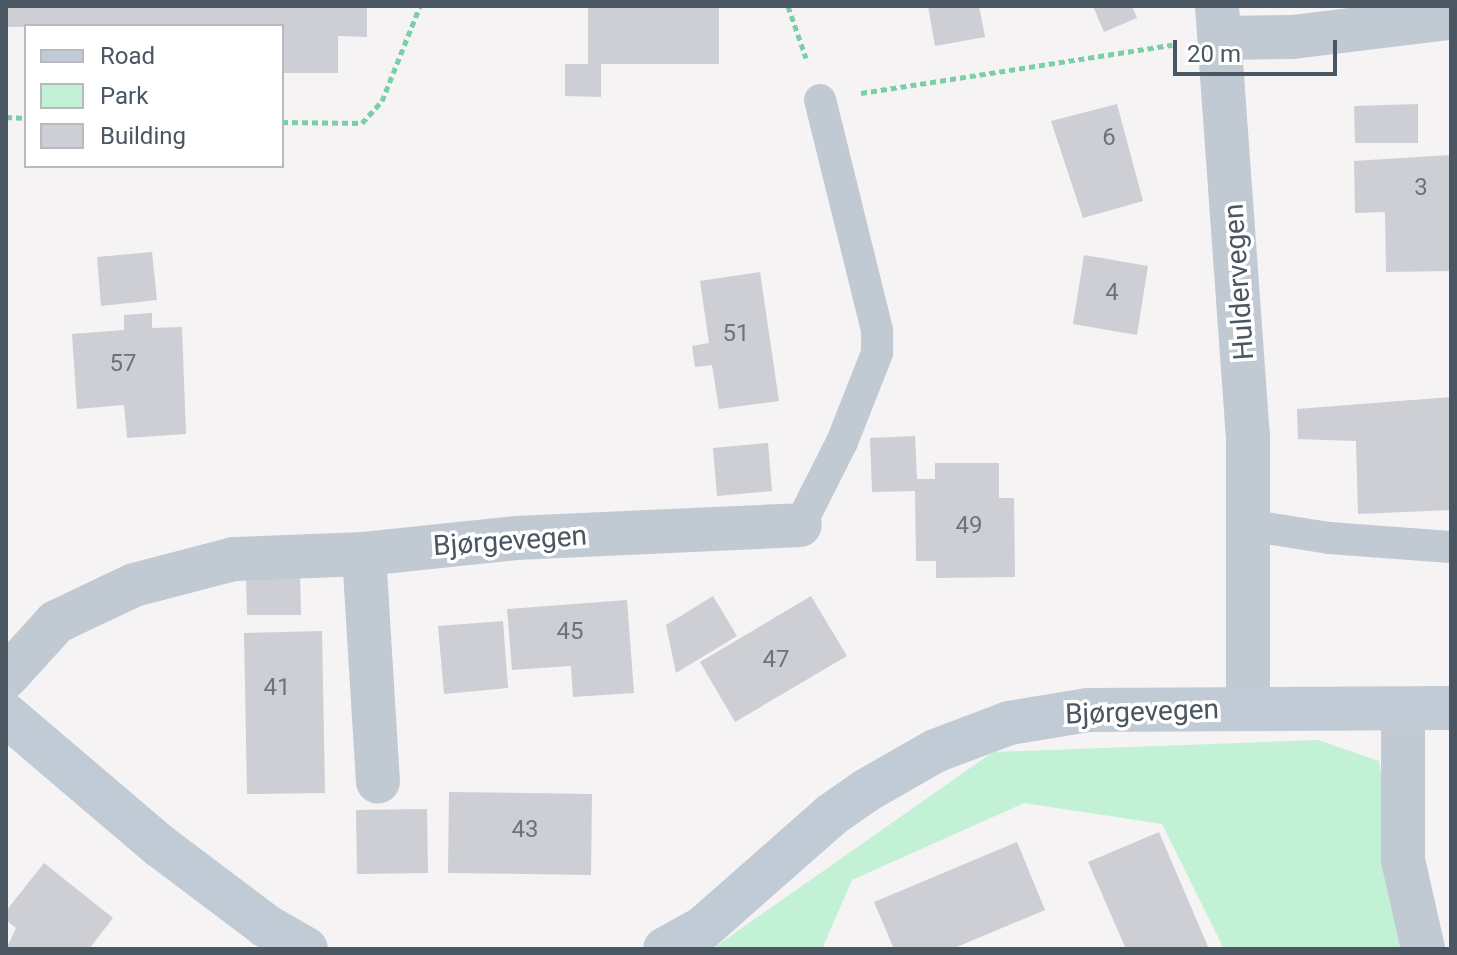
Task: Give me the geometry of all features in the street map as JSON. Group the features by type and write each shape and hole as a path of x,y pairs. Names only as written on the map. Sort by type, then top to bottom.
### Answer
{"street":[{"path":"1219,22 1293,37 1449,17"},
{"name":"Huldervegen","path":"1219,22 1241,295 1248,708"},
{"name":"Bjørgevegen","path":"6,677 56,622 134,585 234,559 364,554 516,538 800,525"},
{"path":"364,554 378,782"},
{"name":"Bjørgevegen","path":"665,949 703,928 831,815 935,751 1009,723 1088,710 1451,708"},
{"path":"1403,709 1403,860 1423,949"},
{"path":"6,715 160,846 266,926 306,949"}],"lane":[{"path":"800,525 842,442 877,353 877,330 820,100"},
{"path":"1247,525 1329,538 1451,547"}],"path":[{"path":"284,122 362,123 382,101 420,6"},
{"path":"788,6 820,100 1219,22"}],"green space":[{"path":"1318,740 1379,761 1405,949 1224,949 1162,824 1024,803 852,880 822,949 712,949 993,752"}],"building":[{"path":"6,6 367,6 367,37 338,36 338,73 284,73 284,24 24,24 24,27 6,27"},
{"path":"588,6 719,6 719,64 601,64 601,97 565,96 565,64 588,64"},
{"path":"928,6 979,6 985,37 935,46"},
{"path":"1093,6 1132,6 1137,18 1104,32"},
{"path":"1117,104 1143,201 1083,218 1051,121"},
{"path":"1418,104 1418,143 1355,143 1354,106"},
{"path":"1450,155 1451,271 1386,272 1385,212 1355,213 1354,161"},
{"path":"152,252 157,300 101,306 97,257"},
{"path":"1084,255 1148,266 1137,335 1073,324"},
{"path":"760,272 779,401 719,409 712,365 695,367 692,346 709,343 700,281"},
{"path":"152,313 152,328 182,327 186,434 127,438 124,405 77,409 72,334 124,330 124,315"},
{"path":"1451,397 1451,510 1358,514 1356,441 1298,439 1297,409"},
{"path":"915,436 917,479 935,479 935,463 999,463 999,498 1014,498 1015,577 936,578 936,561 916,561 915,491 872,492 870,438"},
{"path":"768,443 772,491 717,496 713,448"},
{"path":"300,576 301,615 247,615 246,577"},
{"path":"713,596 737,636 676,673 666,625"},
{"path":"811,596 847,656 735,722 700,662"},
{"path":"627,600 634,693 573,697 571,666 512,670 507,609"},
{"path":"503,621 508,688 444,694 438,626"},
{"path":"322,631 325,793 247,794 244,633"},
{"path":"449,792 592,794 591,875 448,873"},
{"path":"427,809 428,873 357,874 356,810"},
{"path":"1159,832 1209,949 1126,949 1088,862"},
{"path":"1017,842 1045,910 952,949 894,949 874,902"},
{"path":"44,863 113,918 89,949 6,949 16,928 6,920 6,911"}]}
